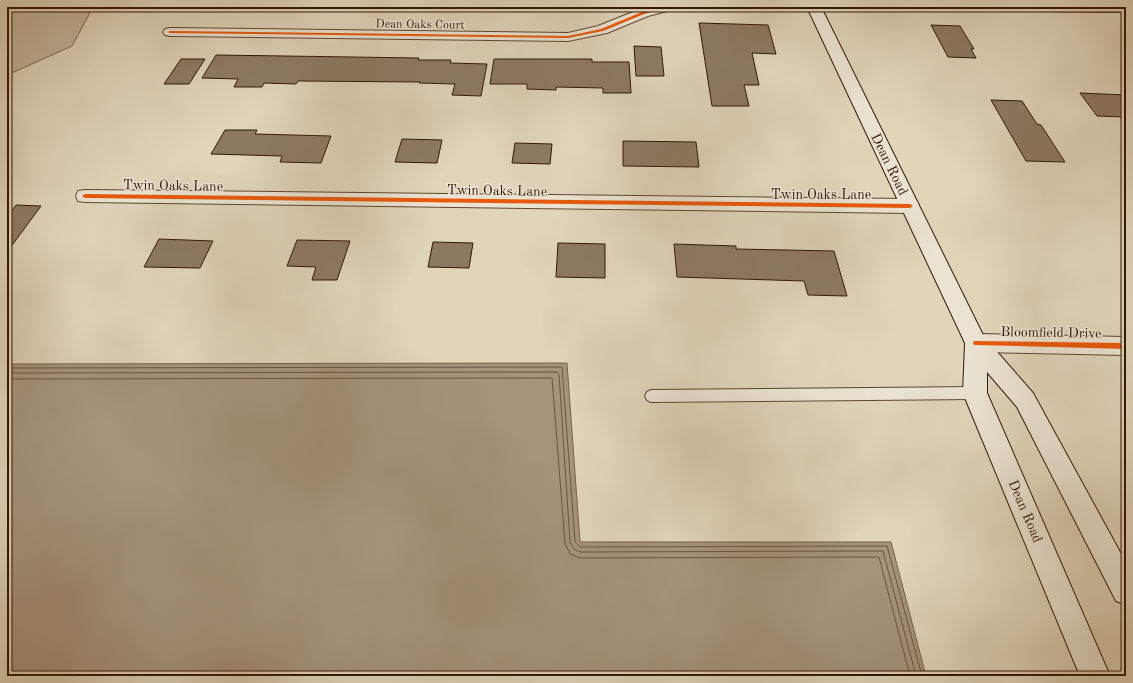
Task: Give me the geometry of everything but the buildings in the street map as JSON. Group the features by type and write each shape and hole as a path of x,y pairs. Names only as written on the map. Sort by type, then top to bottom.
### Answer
{"street":[{"name":"Dean Oaks Court","path":"170,32 568,37 602,30 642,13 666,7"},
{"name":"Dean Road","path":"814,7 976,343 1025,400 1126,591"},
{"path":"1025,7 1126,8"},
{"name":"Twin Oaks Lane","path":"85,196 910,206"},
{"name":"Dean Road","path":"976,343 975,393 1095,676"},
{"name":"Bloomfield Drive","path":"976,343 1126,346"}],"lane":[{"path":"651,396 975,393"}],"shaded area":[{"path":"7,7 93,7 72,46 7,75"}],"water":[{"path":"567,363 580,542 891,542 926,676 7,676 7,364"}],"cycle path":[{"path":"170,32 568,37 602,30 643,13 666,7"},
{"path":"85,196 910,206"},
{"path":"976,343 1126,346"}]}
